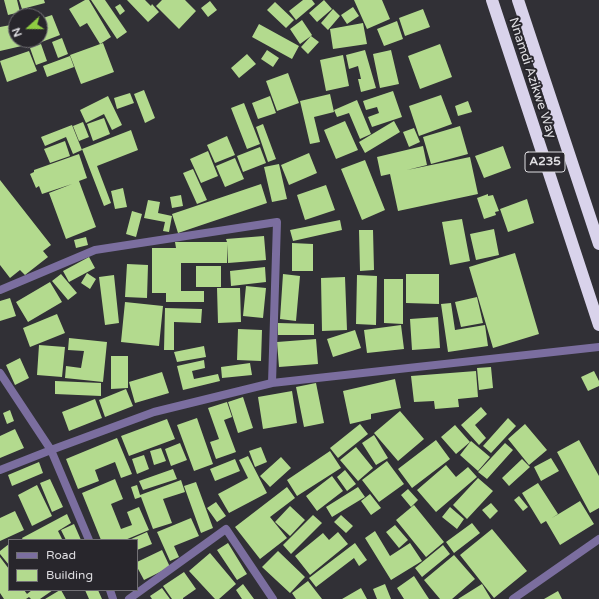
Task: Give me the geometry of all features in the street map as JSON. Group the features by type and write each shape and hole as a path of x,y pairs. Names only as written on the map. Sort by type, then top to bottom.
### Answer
{"highway":[{"name":"Nnamdi Azikwe Way","path":"492,0 599,325"},
{"name":"Nnamdi Azikwe Way","path":"518,0 599,244"}],"street":[{"path":"0,290 96,250 277,222 272,383"},
{"path":"0,470 154,412 272,383 599,347"},
{"path":"0,375 51,450 89,539"},
{"path":"129,599 226,529 273,599"},
{"path":"512,599 599,539"}],"building":[{"path":"4,0 17,0 19,8 8,8 8,15"},
{"path":"19,0 44,0 45,3 26,8 22,8"},
{"path":"85,0 89,0 111,37 100,44 87,23 80,27 69,9"},
{"path":"91,0 105,0 127,32 117,39"},
{"path":"127,0 145,0 151,6 152,4 159,12 148,22"},
{"path":"162,0 185,0 196,11 179,29 156,6"},
{"path":"303,0 312,0 315,4 296,20 289,11"},
{"path":"324,0 332,9 317,22 309,13"},
{"path":"354,0 382,0 390,19 367,29"},
{"path":"210,1 217,10 208,17 201,8"},
{"path":"275,2 294,20 286,28 267,10"},
{"path":"120,4 125,11 120,15 115,7"},
{"path":"353,7 359,16 347,24 341,15"},
{"path":"333,9 340,16 328,30 321,23"},
{"path":"423,9 430,27 405,36 399,18"},
{"path":"52,15 60,35 48,40 48,16"},
{"path":"302,20 312,35 300,44 290,29"},
{"path":"397,21 403,39 384,46 377,29"},
{"path":"363,23 367,44 333,49 330,29"},
{"path":"259,24 299,46 292,59 252,37"},
{"path":"8,26 8,48 13,48 0,51 0,27"},
{"path":"311,36 319,42 308,54 301,47"},
{"path":"62,38 68,54 58,58 52,42"},
{"path":"103,43 114,72 81,84 70,55"},
{"path":"440,44 452,77 420,89 408,56"},
{"path":"30,48 42,48 47,61 36,65"},
{"path":"267,50 279,58 273,67 261,59"},
{"path":"365,50 376,88 361,92 358,79 361,79 358,66 349,69 346,55"},
{"path":"391,50 399,84 380,88 373,54"},
{"path":"29,51 37,71 7,82 0,61"},
{"path":"247,54 256,64 239,78 231,68"},
{"path":"343,55 349,86 326,91 320,60"},
{"path":"70,56 74,67 47,77 43,66"},
{"path":"288,73 299,103 277,111 266,81"},
{"path":"144,90 155,118 145,123 134,94"},
{"path":"393,91 402,117 372,127 368,117 379,113 377,107 366,110 363,101"},
{"path":"130,93 134,103 117,109 114,98"},
{"path":"330,94 334,112 314,117 320,142 310,144 300,101"},
{"path":"441,95 452,124 419,136 409,106"},
{"path":"108,96 122,125 112,130 104,114 86,123 80,110"},
{"path":"270,96 276,113 258,119 252,103"},
{"path":"357,100 371,134 360,139 349,113 337,117 334,110"},
{"path":"468,101 472,112 458,116 455,106"},
{"path":"244,103 260,144 247,149 231,108"},
{"path":"104,118 110,134 93,141 87,124"},
{"path":"345,121 358,150 336,159 324,130"},
{"path":"394,121 400,132 365,153 359,142"},
{"path":"83,122 89,137 79,141 73,126"},
{"path":"263,124 276,159 268,162 256,127"},
{"path":"72,125 82,150 73,154 66,137 45,146 41,137"},
{"path":"460,126 468,154 431,164 423,137"},
{"path":"414,128 420,142 409,147 403,132"},
{"path":"131,130 138,150 97,166 111,203 104,206 82,149"},
{"path":"227,136 235,155 215,163 207,145"},
{"path":"65,141 70,156 50,163 44,149"},
{"path":"423,146 427,165 407,170 470,157 478,194 398,211 390,174 381,176 377,157"},
{"path":"503,146 511,168 484,178 475,156"},
{"path":"260,147 266,163 243,172 237,156"},
{"path":"208,151 218,176 201,183 190,159"},
{"path":"309,153 317,173 289,185 281,165"},
{"path":"79,154 87,178 79,181 96,227 66,239 49,193 72,184 42,194 39,186 36,188 30,174 34,172 34,170"},
{"path":"235,158 244,179 225,187 216,166"},
{"path":"365,160 385,210 362,220 341,169"},
{"path":"279,164 287,199 272,202 264,167"},
{"path":"193,169 207,200 197,204 183,173"},
{"path":"0,180 51,245 43,251 48,257 25,275 20,270 10,278 0,265"},
{"path":"261,184 267,203 178,233 172,214"},
{"path":"326,185 335,210 305,220 297,195"},
{"path":"123,188 127,207 115,209 111,191"},
{"path":"488,194 488,196 493,195 499,211 495,212 496,215 484,219 477,198"},
{"path":"181,195 183,206 172,208 170,197"},
{"path":"527,199 534,223 508,232 500,209"},
{"path":"148,200 160,202 158,213 172,216 169,232 163,231 165,222 144,218"},
{"path":"132,211 142,214 136,237 126,234"},
{"path":"462,219 470,261 450,265 442,222"},
{"path":"340,220 342,230 293,241 290,230"},
{"path":"494,229 499,255 476,260 470,234"},
{"path":"359,230 373,230 374,270 360,271"},
{"path":"264,236 266,260 228,263 227,244 227,263 181,263 181,291 204,291 204,302 166,302 166,293 152,293 152,248 176,248 175,242 227,242 226,239"},
{"path":"86,237 88,245 76,248 74,240"},
{"path":"292,243 313,244 313,271 292,271"},
{"path":"515,253 539,334 493,348 469,267"},
{"path":"89,257 95,268 69,282 63,271"},
{"path":"127,264 148,265 147,298 125,297"},
{"path":"196,266 221,266 221,287 196,287"},
{"path":"265,267 266,282 231,286 230,271"},
{"path":"87,273 96,279 90,289 81,283"},
{"path":"61,274 77,293 68,300 52,281"},
{"path":"283,274 300,276 296,321 280,319"},
{"path":"406,274 439,274 439,304 406,303"},
{"path":"114,275 119,323 105,325 99,277"},
{"path":"357,275 377,276 376,325 356,324"},
{"path":"345,277 347,330 322,331 321,278"},
{"path":"384,279 403,279 403,324 384,323"},
{"path":"50,282 62,302 28,322 16,302"},
{"path":"246,286 266,288 263,318 243,316"},
{"path":"217,288 240,288 241,322 218,323"},
{"path":"477,297 483,323 461,327 455,302"},
{"path":"10,298 16,316 0,321 0,301"},
{"path":"125,302 163,306 159,346 121,342"},
{"path":"451,303 455,330 485,325 488,346 448,352 441,304"},
{"path":"165,308 202,309 201,323 174,322 174,350 164,350"},
{"path":"57,314 65,333 30,347 23,328"},
{"path":"438,317 440,348 412,350 410,319"},
{"path":"278,323 314,324 314,335 278,335"},
{"path":"401,325 404,349 367,353 364,330"},
{"path":"238,329 262,330 261,361 237,360"},
{"path":"355,330 361,348 333,357 327,339"},
{"path":"69,338 107,342 103,382 65,378 66,366 81,368 84,351 68,350"},
{"path":"316,339 318,364 279,367 277,342"},
{"path":"39,345 65,347 62,377 37,375"},
{"path":"204,346 206,357 177,362 174,352"},
{"path":"111,356 128,356 128,388 111,389"},
{"path":"20,358 29,378 15,385 6,365"},
{"path":"204,360 205,368 192,371 194,379 218,374 220,381 183,390 177,366"},
{"path":"250,363 252,375 222,378 221,367"},
{"path":"491,367 493,388 479,390 477,368"},
{"path":"476,371 478,397 458,399 459,407 435,409 434,401 414,402 411,376"},
{"path":"594,371 599,381 599,386 588,391 581,377"},
{"path":"162,372 169,393 135,403 129,382"},
{"path":"395,379 401,408 371,414 371,419 350,424 343,391"},
{"path":"55,381 101,383 101,396 55,394"},
{"path":"316,383 324,423 304,427 296,387"},
{"path":"126,389 133,406 105,417 99,400"},
{"path":"292,391 297,423 263,429 258,397"},
{"path":"243,397 253,428 238,433 228,402"},
{"path":"95,399 102,418 69,431 62,412"},
{"path":"227,402 232,417 224,420 236,452 216,459 210,442 219,439 208,408"},
{"path":"481,407 487,414 475,425 486,438 479,445 461,425"},
{"path":"10,410 14,421 7,424 3,413"},
{"path":"400,411 424,439 398,461 374,433"},
{"path":"197,418 213,464 194,471 177,425"},
{"path":"508,418 516,426 491,453 483,446"},
{"path":"167,419 175,439 129,456 121,436"},
{"path":"360,424 368,434 338,458 330,448"},
{"path":"525,424 547,450 529,465 508,439"},
{"path":"455,425 470,442 456,454 441,437"},
{"path":"15,429 24,448 0,458 0,436"},
{"path":"374,435 388,458 376,465 362,443"},
{"path":"117,438 132,474 121,478 115,462 95,470 99,481 78,489 66,459"},
{"path":"436,440 450,459 412,488 398,469"},
{"path":"579,440 599,476 599,508 590,513 557,452"},
{"path":"471,441 490,457 478,471 460,455"},
{"path":"180,443 187,460 171,466 165,449"},
{"path":"505,443 513,450 487,479 478,472"},
{"path":"261,447 267,462 255,467 249,451"},
{"path":"356,447 373,468 358,481 340,460"},
{"path":"161,448 166,461 154,465 150,451"},
{"path":"330,451 341,468 297,496 287,480"},
{"path":"144,455 149,469 137,474 132,459"},
{"path":"248,456 267,493 229,513 218,494 248,478 239,460"},
{"path":"281,457 291,468 270,487 260,476"},
{"path":"551,458 559,471 541,481 534,467"},
{"path":"235,459 240,471 215,481 210,469"},
{"path":"522,459 530,467 509,486 502,478"},
{"path":"387,461 404,484 379,502 362,480"},
{"path":"39,462 43,473 12,486 8,475"},
{"path":"446,465 456,477 468,467 477,477 436,512 417,490"},
{"path":"173,469 177,479 143,490 139,481"},
{"path":"345,470 356,484 347,491 337,477"},
{"path":"332,476 343,491 317,511 306,496"},
{"path":"478,478 493,491 467,519 453,505"},
{"path":"50,479 63,507 52,512 40,483"},
{"path":"115,479 123,499 111,504 121,529 132,525 127,512 139,507 149,530 127,539 101,539 82,493"},
{"path":"181,480 185,492 163,499 172,523 153,529 141,497 135,499 131,487 137,485 140,495"},
{"path":"196,482 213,528 201,533 184,486"},
{"path":"538,483 558,514 552,518 580,501 594,524 560,545 546,521 541,524 522,493"},
{"path":"37,485 52,516 32,526 18,495"},
{"path":"287,487 295,498 270,517 287,538 260,559 235,527"},
{"path":"358,487 365,497 332,517 326,507"},
{"path":"408,489 418,500 411,507 401,495"},
{"path":"370,494 381,508 371,515 361,501"},
{"path":"519,496 528,507 523,511 514,500"},
{"path":"216,502 226,516 217,522 207,508"},
{"path":"491,503 498,511 490,519 482,510"},
{"path":"414,505 444,542 426,557 396,520"},
{"path":"290,506 305,520 290,536 275,522"},
{"path":"450,507 464,519 457,529 442,517"},
{"path":"15,511 24,530 0,541 0,518"},
{"path":"67,514 71,523 58,531 62,539 22,538"},
{"path":"313,515 322,523 291,554 283,545"},
{"path":"341,515 353,526 346,533 334,522"},
{"path":"191,518 199,536 174,546 179,557 170,561 157,532"},
{"path":"472,523 480,533 454,553 446,542"},
{"path":"74,524 81,539 66,539 61,530"},
{"path":"395,525 408,540 399,548 386,532"},
{"path":"492,529 527,571 494,598 460,555"},
{"path":"375,531 390,556 410,543 422,561 391,580 365,538"},
{"path":"147,532 152,544 138,550 138,539 131,539"},
{"path":"338,532 348,544 310,575 295,556 323,533 329,540"},
{"path":"228,543 247,574 237,580 217,550"},
{"path":"355,543 367,560 359,566 354,558 316,587 309,578"},
{"path":"8,545 8,564 0,554 0,551"},
{"path":"443,545 450,554 422,577 415,568"},
{"path":"162,550 170,567 144,580 138,569 138,562"},
{"path":"278,551 305,577 290,593 262,567"},
{"path":"210,553 236,584 219,599 215,599 189,571"},
{"path":"454,555 475,579 452,599 440,599 424,580"},
{"path":"0,557 8,568 8,591 25,591 27,594 31,591 52,591 40,599 31,599 29,597 26,599 4,599 0,593"},
{"path":"184,572 196,589 183,599 172,599 163,586"},
{"path":"414,576 429,599 404,599 397,588"},
{"path":"308,581 322,599 296,599 292,593"},
{"path":"243,584 254,599 242,599 236,590"},
{"path":"385,584 391,599 377,599 373,589"},
{"path":"482,584 491,599 458,599"},
{"path":"162,588 170,599 152,599 150,596"},
{"path":"361,588 367,599 342,599"},
{"path":"58,591 62,591 66,599 45,599"},
{"path":"85,591 98,591 102,599 89,599"},
{"path":"558,591 562,599 544,599"}]}
